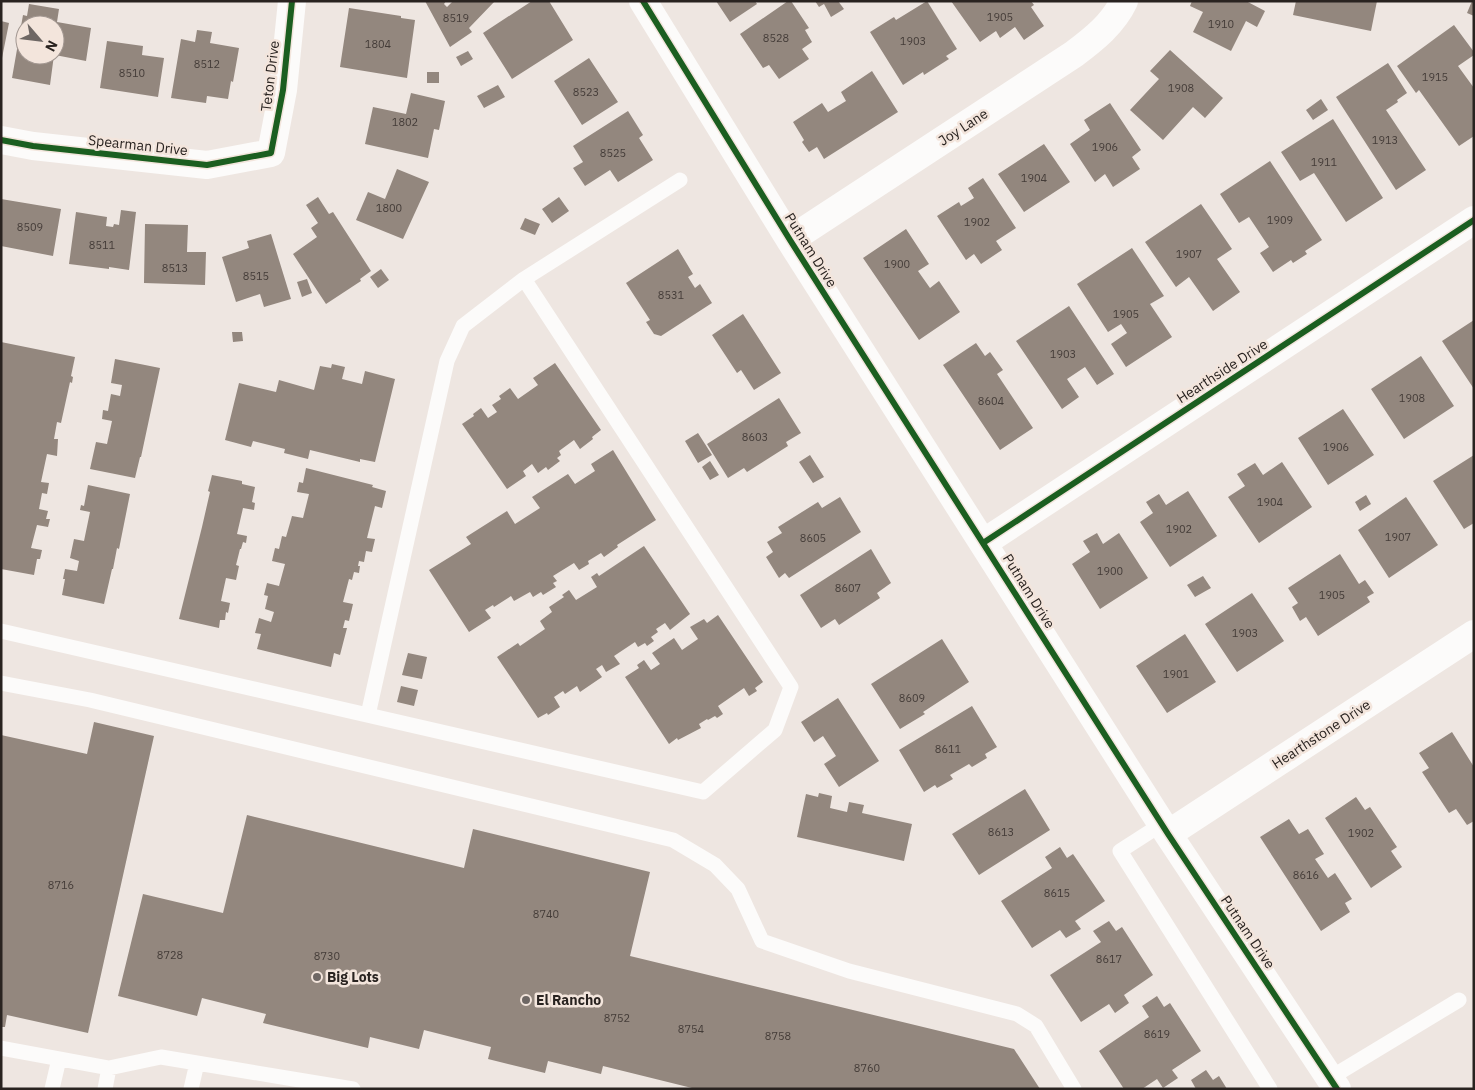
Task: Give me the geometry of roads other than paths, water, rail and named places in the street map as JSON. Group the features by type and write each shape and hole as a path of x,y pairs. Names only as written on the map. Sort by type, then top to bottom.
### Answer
{"street":[{"name":"Teton Drive","path":"271,153 283,90 292,1"},
{"name":"Putnam Drive","path":"643,1 790,240 1165,829 1333,1084"},
{"name":"Joy Lane","path":"790,240 1074,54 1100,34 1124,1"},
{"name":"Spearman Drive","path":"1,140 33,146 206,165 271,153"},
{"name":"Hearthside Drive","path":"983,543 1474,220"},
{"name":"Hearthstone Drive","path":"1165,829 1474,634"}],"lane":[{"path":"368,715 448,361 463,326 524,279 680,180"},
{"path":"1,631 703,792 775,730 791,686 524,279"},
{"path":"1,683 90,700 673,840 715,865 738,889 762,942 849,971 1017,1014 1036,1026 1074,1089"},
{"path":"1165,829 1120,851 1270,1089"},
{"path":"1333,1084 1459,1000"},
{"path":"1,1048 109,1068 161,1057 197,1063 267,1082 353,1089"},
{"path":"52,1089 59,1058"},
{"path":"191,1089 197,1063"},
{"path":"105,1089 109,1068"}],"place":[{"name":"Big Lots","path":"317,977"},
{"name":"El Rancho","path":"526,1000"}]}
